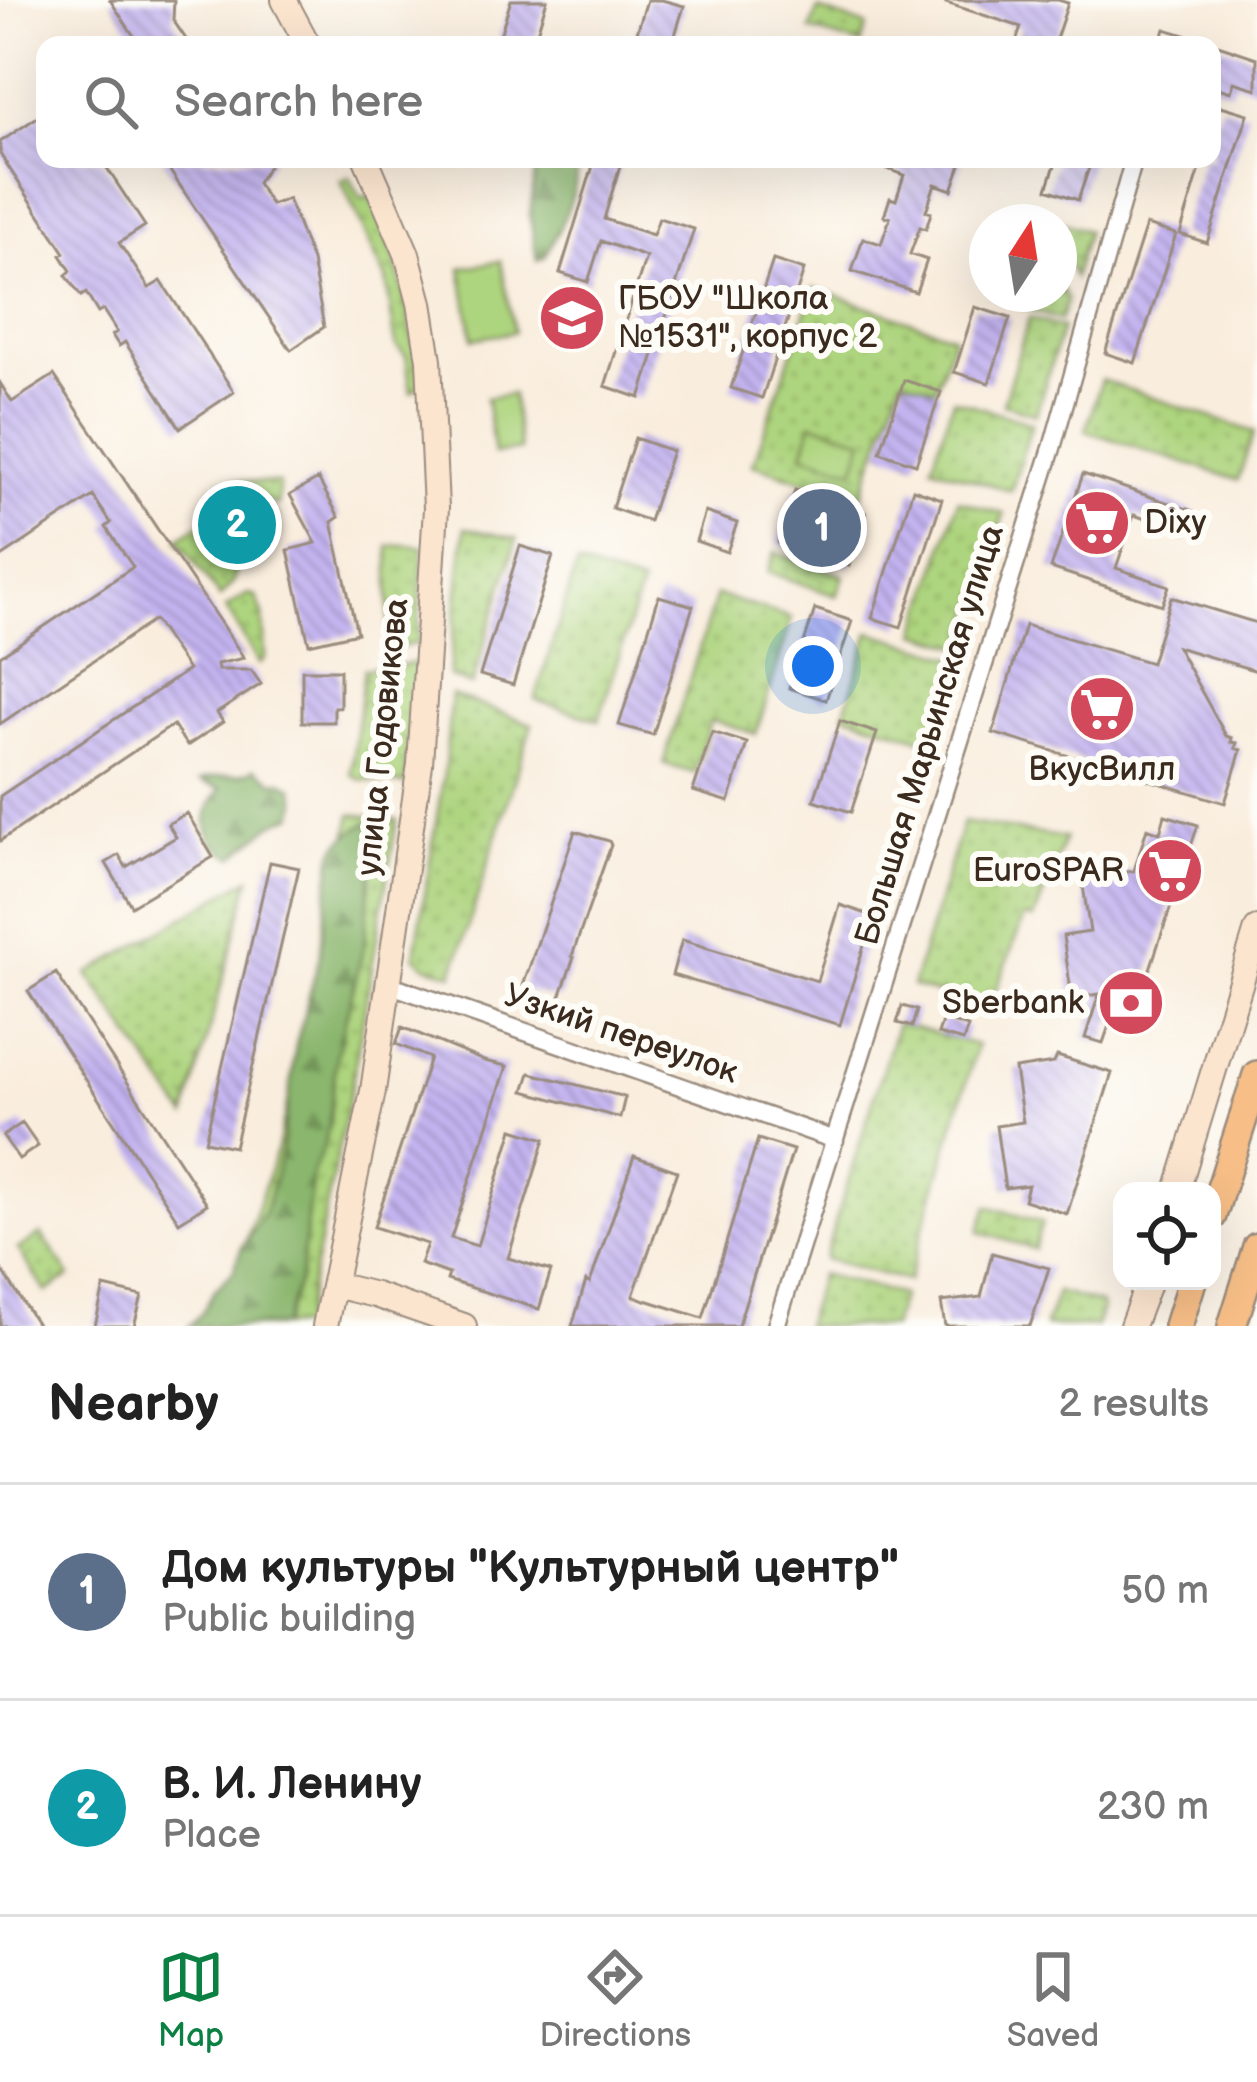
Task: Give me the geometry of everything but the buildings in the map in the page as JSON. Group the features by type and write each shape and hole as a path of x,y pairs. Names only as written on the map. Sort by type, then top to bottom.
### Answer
{"main road":[{"path":"1221,1188 1257,1075"},
{"path":"1232,1326 1251,1288 1257,1247"},
{"path":"1178,1326 1189,1290"}],"street":[{"path":"284,0 303,36"},
{"name":"улица Годовикова","path":"325,1326 373,1090 420,764 436,508 429,360 420,303 407,254 370,168"},
{"name":"Большая Марьинская улица","path":"776,1326 1052,448 1131,168"},
{"path":"1180,1182 1257,929"},
{"name":"Узкий переулок","path":"388,984 835,1140"},
{"path":"334,1285 464,1326"},
{"path":"1132,1326 1146,1290"}],"green space":[{"path":"818,10 867,26 864,36 830,36 810,30"},
{"path":"531,168 577,168 568,210 545,257 537,260 530,216 535,173"},
{"path":"349,177 361,199 370,195 397,265 421,385 411,392 406,356 396,346 386,279 341,181"},
{"path":"1077,228 1087,231 1077,266"},
{"path":"501,261 514,332 473,339 461,268"},
{"path":"814,288 954,336 935,389 902,378 860,500 753,464"},
{"path":"1038,312 1063,312 1060,320"},
{"path":"1029,318 1062,328 1036,414 1003,404"},
{"path":"1101,380 1254,432 1238,480 1086,431"},
{"path":"512,394 520,450 494,454 486,398"},
{"path":"953,399 1032,423 1011,491 932,466"},
{"path":"812,423 864,439 854,470 803,454"},
{"path":"236,481 279,483 278,505 239,493"},
{"path":"244,500 271,509 277,517 280,533 263,551 256,548"},
{"path":"958,500 1004,514 963,647 917,633"},
{"path":"198,525 218,543 240,546 234,581 220,597 178,539"},
{"path":"465,528 517,539 472,685 449,676"},
{"path":"389,546 423,547 418,643 402,647 389,639"},
{"path":"775,552 844,576 837,596 768,572"},
{"path":"577,565 641,585 599,720 535,700"},
{"path":"248,594 256,597 263,615 265,658 259,664 226,608"},
{"path":"716,595 792,618 756,734 711,720 694,773 663,764"},
{"path":"870,632 958,658 932,742 844,714"},
{"path":"417,663 405,784 361,780 351,774 364,669"},
{"path":"451,695 532,724 453,974 426,966 415,956 445,766"},
{"path":"255,768 274,782 293,787 294,815 274,823 233,857 215,843 207,826 209,808 221,789 200,781"},
{"path":"352,814 397,820 352,1083 302,1326 217,1326 277,1149"},
{"path":"963,822 1065,838 1034,919 1024,917 989,1009 912,986"},
{"path":"368,823 381,835 381,844 373,860 364,946 337,1053 329,1125 313,1171 300,1277 283,1326 189,1326 233,1272 268,1201 281,1154 296,1045 320,955 332,858 346,837"},
{"path":"250,878 186,1116 88,974"},
{"path":"897,1023 977,1045 908,1281 824,1259"},
{"path":"988,1206 1042,1223 1034,1249 979,1232"},
{"path":"41,1234 70,1276 46,1292 18,1249"},
{"path":"820,1274 902,1295 892,1326 804,1326"},
{"path":"1057,1292 1101,1304 1096,1326 1045,1326"}],"place":[{"name":"ГБОУ \"Школа №1531\", корпус 2","path":"572,318"},
{"name":"Dixy","path":"1097,523"},
{"name":"В. И. Ленину","path":"237,525"},
{"name":"Дом культуры \"Культурный центр\"","path":"822,528"},
{"name":"ВкусВилл","path":"1102,709"},
{"name":"EuroSPAR","path":"1170,871"},
{"name":"Sberbank","path":"1131,1003"}]}
